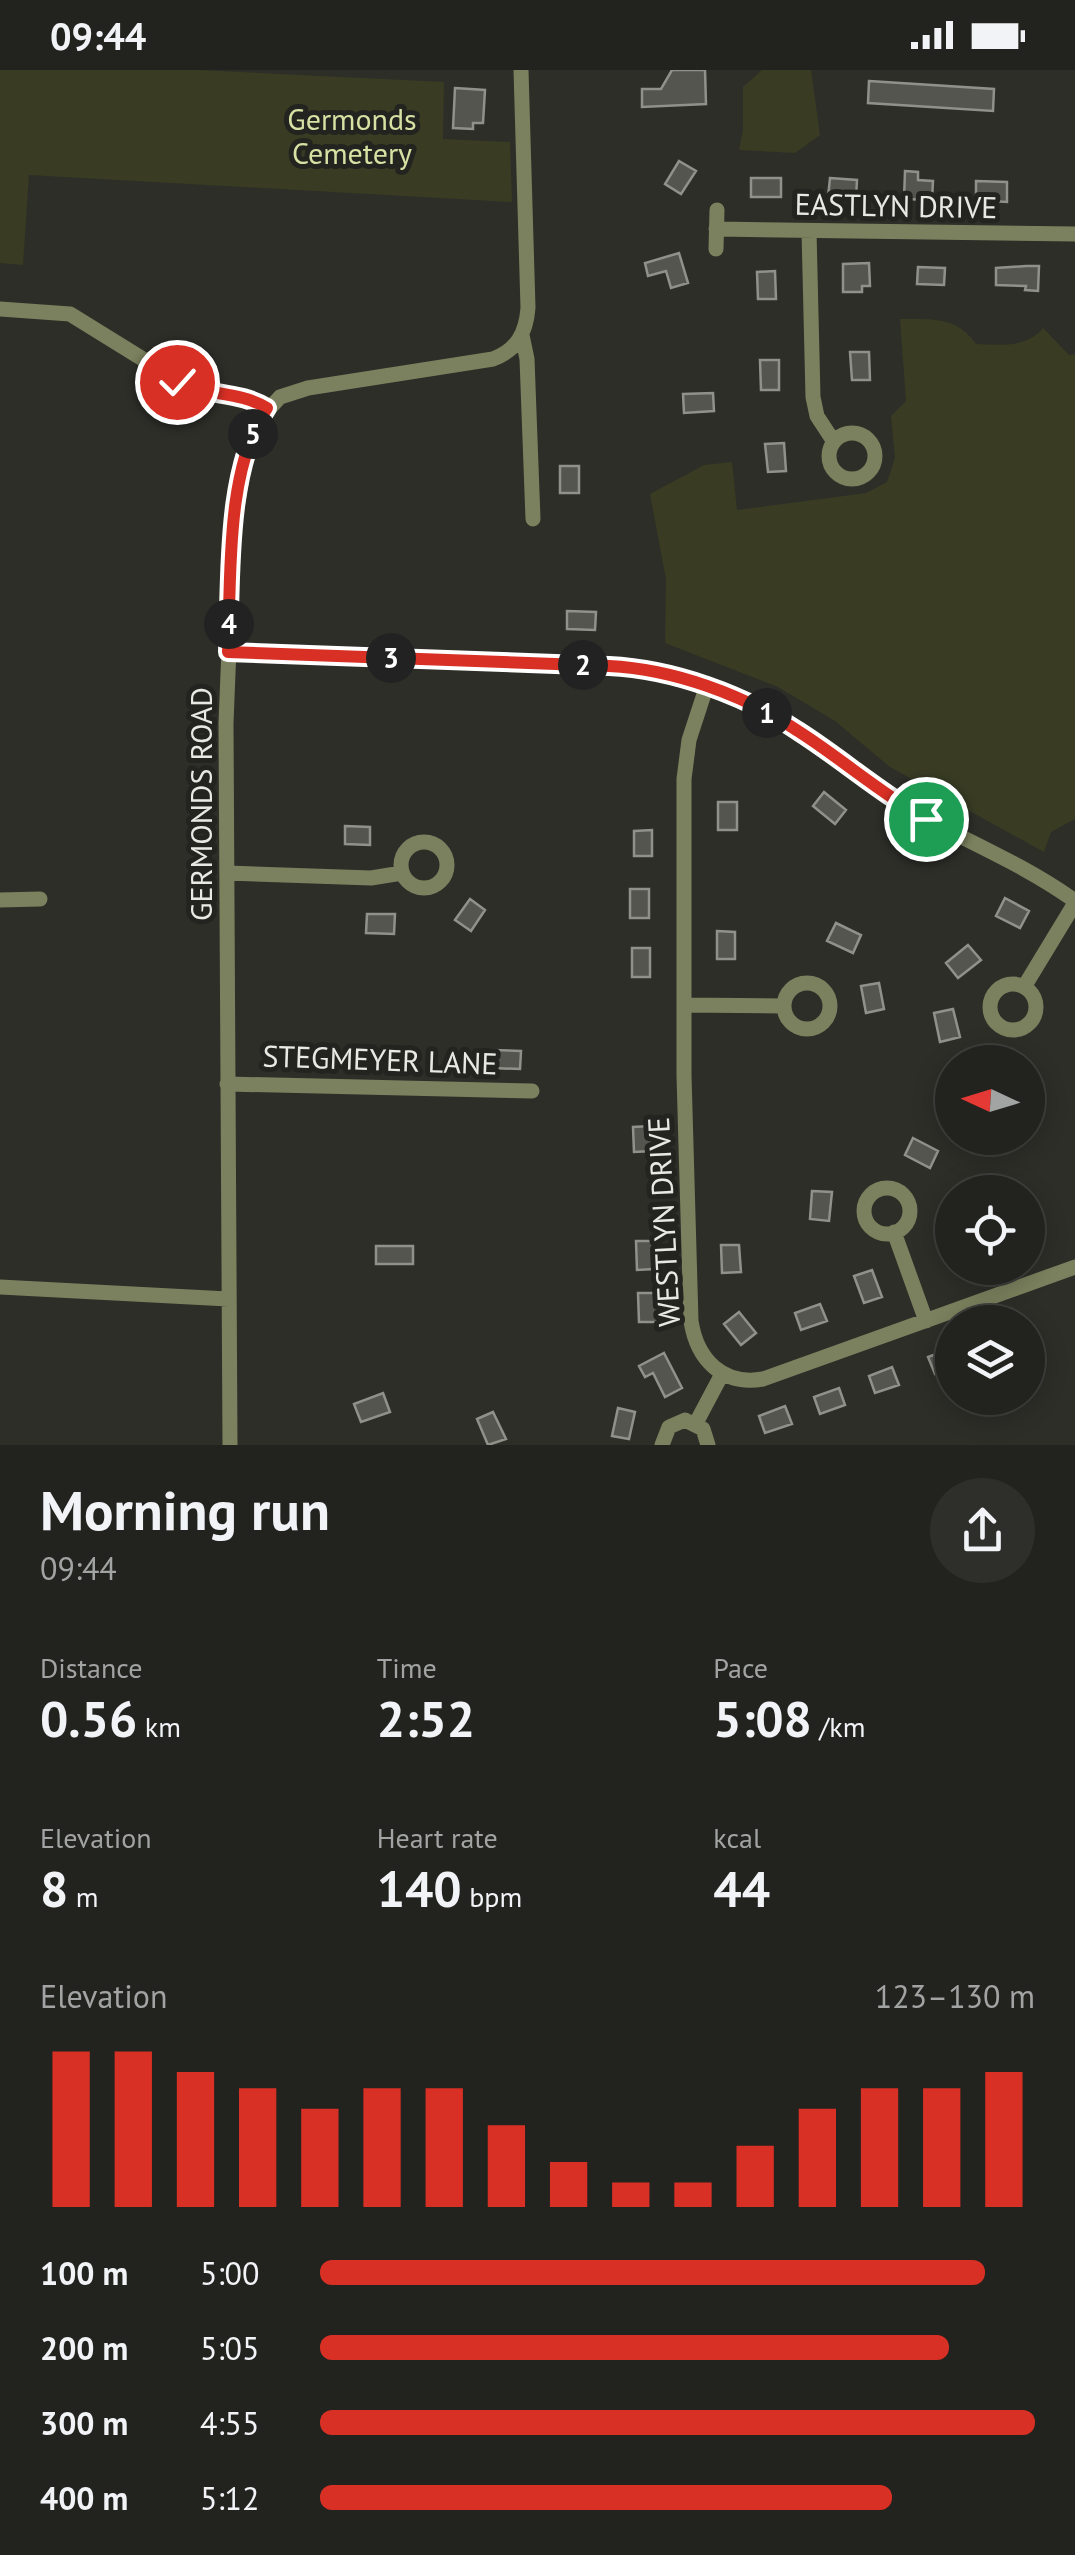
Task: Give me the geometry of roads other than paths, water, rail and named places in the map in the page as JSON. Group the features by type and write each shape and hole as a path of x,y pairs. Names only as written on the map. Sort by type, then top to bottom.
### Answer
{"street":[{"path":"0,308 70,314 188,387 251,400 267,408 300,390 493,359 511,350 522,335 527,318 521,70"},
{"path":"716,250 717,210"},
{"name":"EASTLYN DRIVE","path":"716,230 1075,234"},
{"path":"809,231 813,397 817,416 834,442"},
{"path":"522,335 533,519"},
{"name":"GERMONDS ROAD","path":"230,1445 228,652 239,488 252,440 267,408"},
{"path":"228,652 624,667 706,688 787,724 881,792 1039,878 1075,902 1024,987"},
{"name":"WESTLYN DRIVE","path":"706,688 685,768 684,1005 691,1321 700,1353 722,1374"},
{"path":"227,872 380,878 402,872"},
{"path":"0,900 40,899"},
{"path":"684,1005 784,1006"},
{"name":"STEGMEYER LANE","path":"227,1084 532,1091"},
{"path":"894,1232 926,1320"},
{"path":"696,1423 722,1374 746,1380 763,1379 1075,1267"},
{"path":"0,1287 228,1299"},
{"path":"662,1445 672,1424 685,1420 696,1423 705,1432 708,1445"}],"park label":[{"name":"Germonds Cemetery","path":"352,135"}]}
